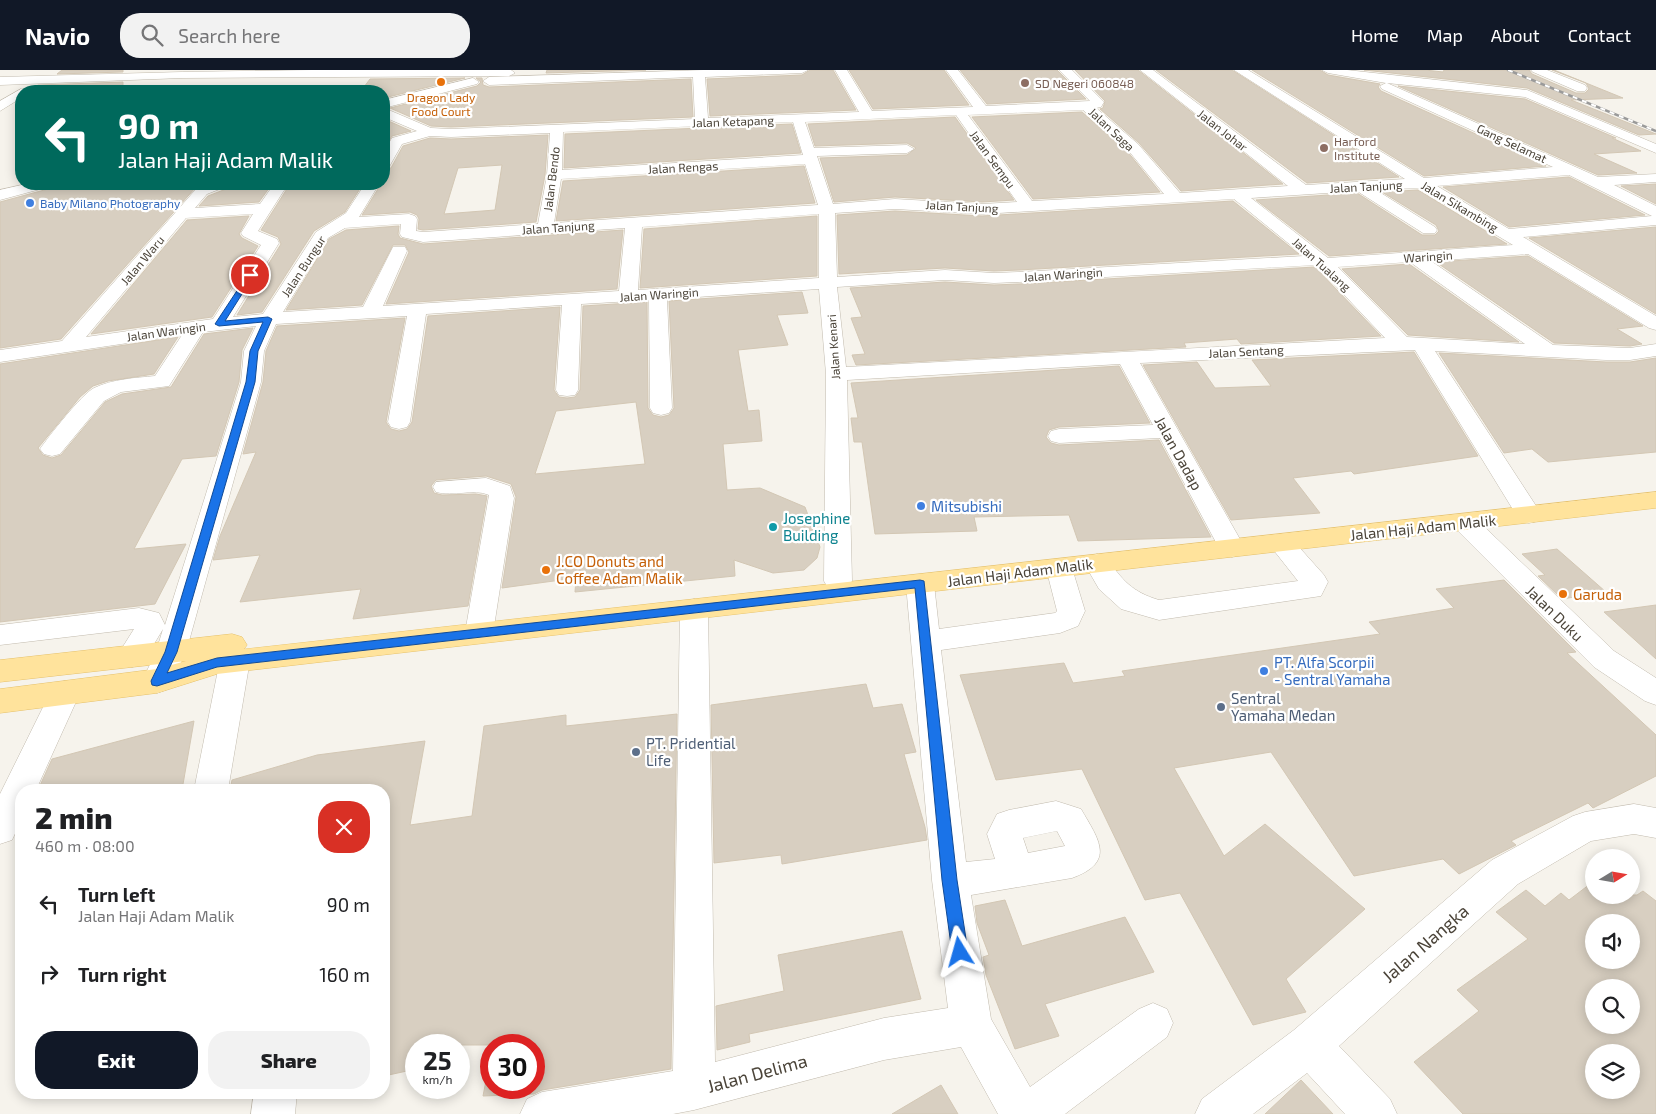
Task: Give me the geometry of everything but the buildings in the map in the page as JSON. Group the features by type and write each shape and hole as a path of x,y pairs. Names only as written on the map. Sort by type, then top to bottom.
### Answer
{"main road":[{"name":"Jalan Haji Adam Malik","path":"0,671 171,652 480,626 658,607 694,609 1656,500"},
{"path":"658,607 838,581 920,572 967,578"},
{"name":"Jalan Haji Adam Malik","path":"0,701 157,681 217,663 480,626"}],"street":[{"path":"0,81 42,79 63,75 160,72 167,70"},
{"path":"63,75 186,72 500,72 523,70"},
{"path":"431,71 460,80 476,81 699,75 802,70"},
{"path":"841,70 868,116"},
{"path":"952,70 982,110"},
{"name":"Jalan Saga","path":"1065,70 1098,102 1097,104 1086,106"},
{"name":"Jalan Johar","path":"1146,70 1301,190"},
{"name":"Jalan Sikambing","path":"1240,70 1420,182 1656,324"},
{"path":"1328,70 1366,77 1515,92 1532,96 1656,149"},
{"path":"1537,70 1581,88"},
{"path":"169,85 186,72"},
{"path":"390,98 500,72"},
{"path":"390,102 476,81 500,72"},
{"path":"699,75 702,123"},
{"name":"Gang Selamat","path":"1366,77 1571,170 1656,212"},
{"path":"33,85 42,79"},
{"path":"0,108 15,98"},
{"name":"Jalan Ketapang","path":"390,115 429,132 451,133 1086,106"},
{"name":"Jalan Saga","path":"1086,106 1133,148 1175,197"},
{"name":"Jalan Sempu","path":"959,111 1028,206"},
{"name":"Jalan Kenari","path":"798,119 827,209 828,282 836,374 838,581"},
{"name":"Jalan Bendo","path":"544,228 554,175 557,129"},
{"path":"390,153 397,140 429,132"},
{"name":"Jalan Rengas","path":"554,175 907,149"},
{"name":"Jalan Tanjung","path":"341,223 410,220 408,234 418,236 906,203 982,209 1301,190 1571,170"},
{"path":"1595,182 1656,178"},
{"path":"1359,186 1429,230"},
{"path":"0,195 20,190"},
{"name":"Jalan Waru","path":"70,344 181,214 205,190"},
{"path":"219,324 271,243 249,233 277,190"},
{"name":"Jalan Bungur","path":"157,681 171,652 251,382 254,351 268,319 322,235 357,211 369,190"},
{"name":"Jalan Tualang","path":"1236,193 1322,262 1411,344 1529,515"},
{"path":"181,214 263,209"},
{"path":"1506,234 1656,220"},
{"path":"628,296 634,221"},
{"name":"Waringin","path":"1322,262 1414,258 1532,249"},
{"path":"370,313 399,251"},
{"path":"1414,258 1550,352"},
{"name":"Jalan Waringin","path":"0,356 70,344 268,319 417,311 945,275 994,278 1322,262"},
{"path":"658,294 661,408"},
{"path":"567,390 572,300"},
{"path":"399,422 417,311"},
{"path":"52,449 96,396 105,390 114,387 162,382 196,328"},
{"name":"Jalan Sentang","path":"836,374 1411,344 1481,346 1550,352 1630,354 1656,350"},
{"name":"Jalan Dadap","path":"1127,358 1232,548"},
{"path":"1059,436 1167,431"},
{"path":"445,487 486,485 501,491 502,498 480,626"},
{"name":"Jalan Duku","path":"1464,522 1604,660 1656,694"},
{"path":"1097,563 1109,582 1132,602 1159,610 1311,589 1314,582 1281,543"},
{"path":"926,641 1060,623 1068,618 1071,611 1059,568"},
{"path":"920,584 950,880 970,1025 1022,1114"},
{"path":"694,609 694,1089"},
{"path":"0,636 140,618 149,620 151,626 132,656"},
{"path":"212,784 235,660"},
{"path":"22,784 65,693"},
{"path":"0,829 15,798"},
{"name":"Jalan Nangka","path":"1217,1114 1309,1045 1505,872 1585,827 1634,819 1656,823"},
{"path":"950,880 978,878 1017,871"},
{"path":"1029,1114 1153,1023"},
{"name":"Jalan Delima","path":"542,1114 694,1089 884,1039 970,1025"},
{"path":"1309,1045 1375,1114"},
{"path":"274,1114 275,1099"}],"railway":[{"path":"1508,70 1656,131"}],"place":[{"name":"Dragon Lady Food Court","path":"441,82"},
{"name":"SD Negeri 060848","path":"1025,83"},
{"name":"Harford Institute","path":"1324,148"},
{"name":"Baby Milano Photography","path":"30,203"},
{"name":"Mitsubishi","path":"921,506"},
{"name":"Josephine Building","path":"773,527"},
{"name":"J.CO Donuts and Coffee Adam Malik","path":"546,570"},
{"name":"Garuda","path":"1563,594"},
{"name":"PT. Alfa Scorpii - Sentral Yamaha","path":"1264,671"},
{"name":"Sentral Yamaha Medan","path":"1221,707"},
{"name":"PT. Pridential Life","path":"636,752"}],"route":[{"path":"250,275 219,324 268,319 254,351 251,382 171,652 157,681 217,663 920,584 950,880 960,952"}]}
